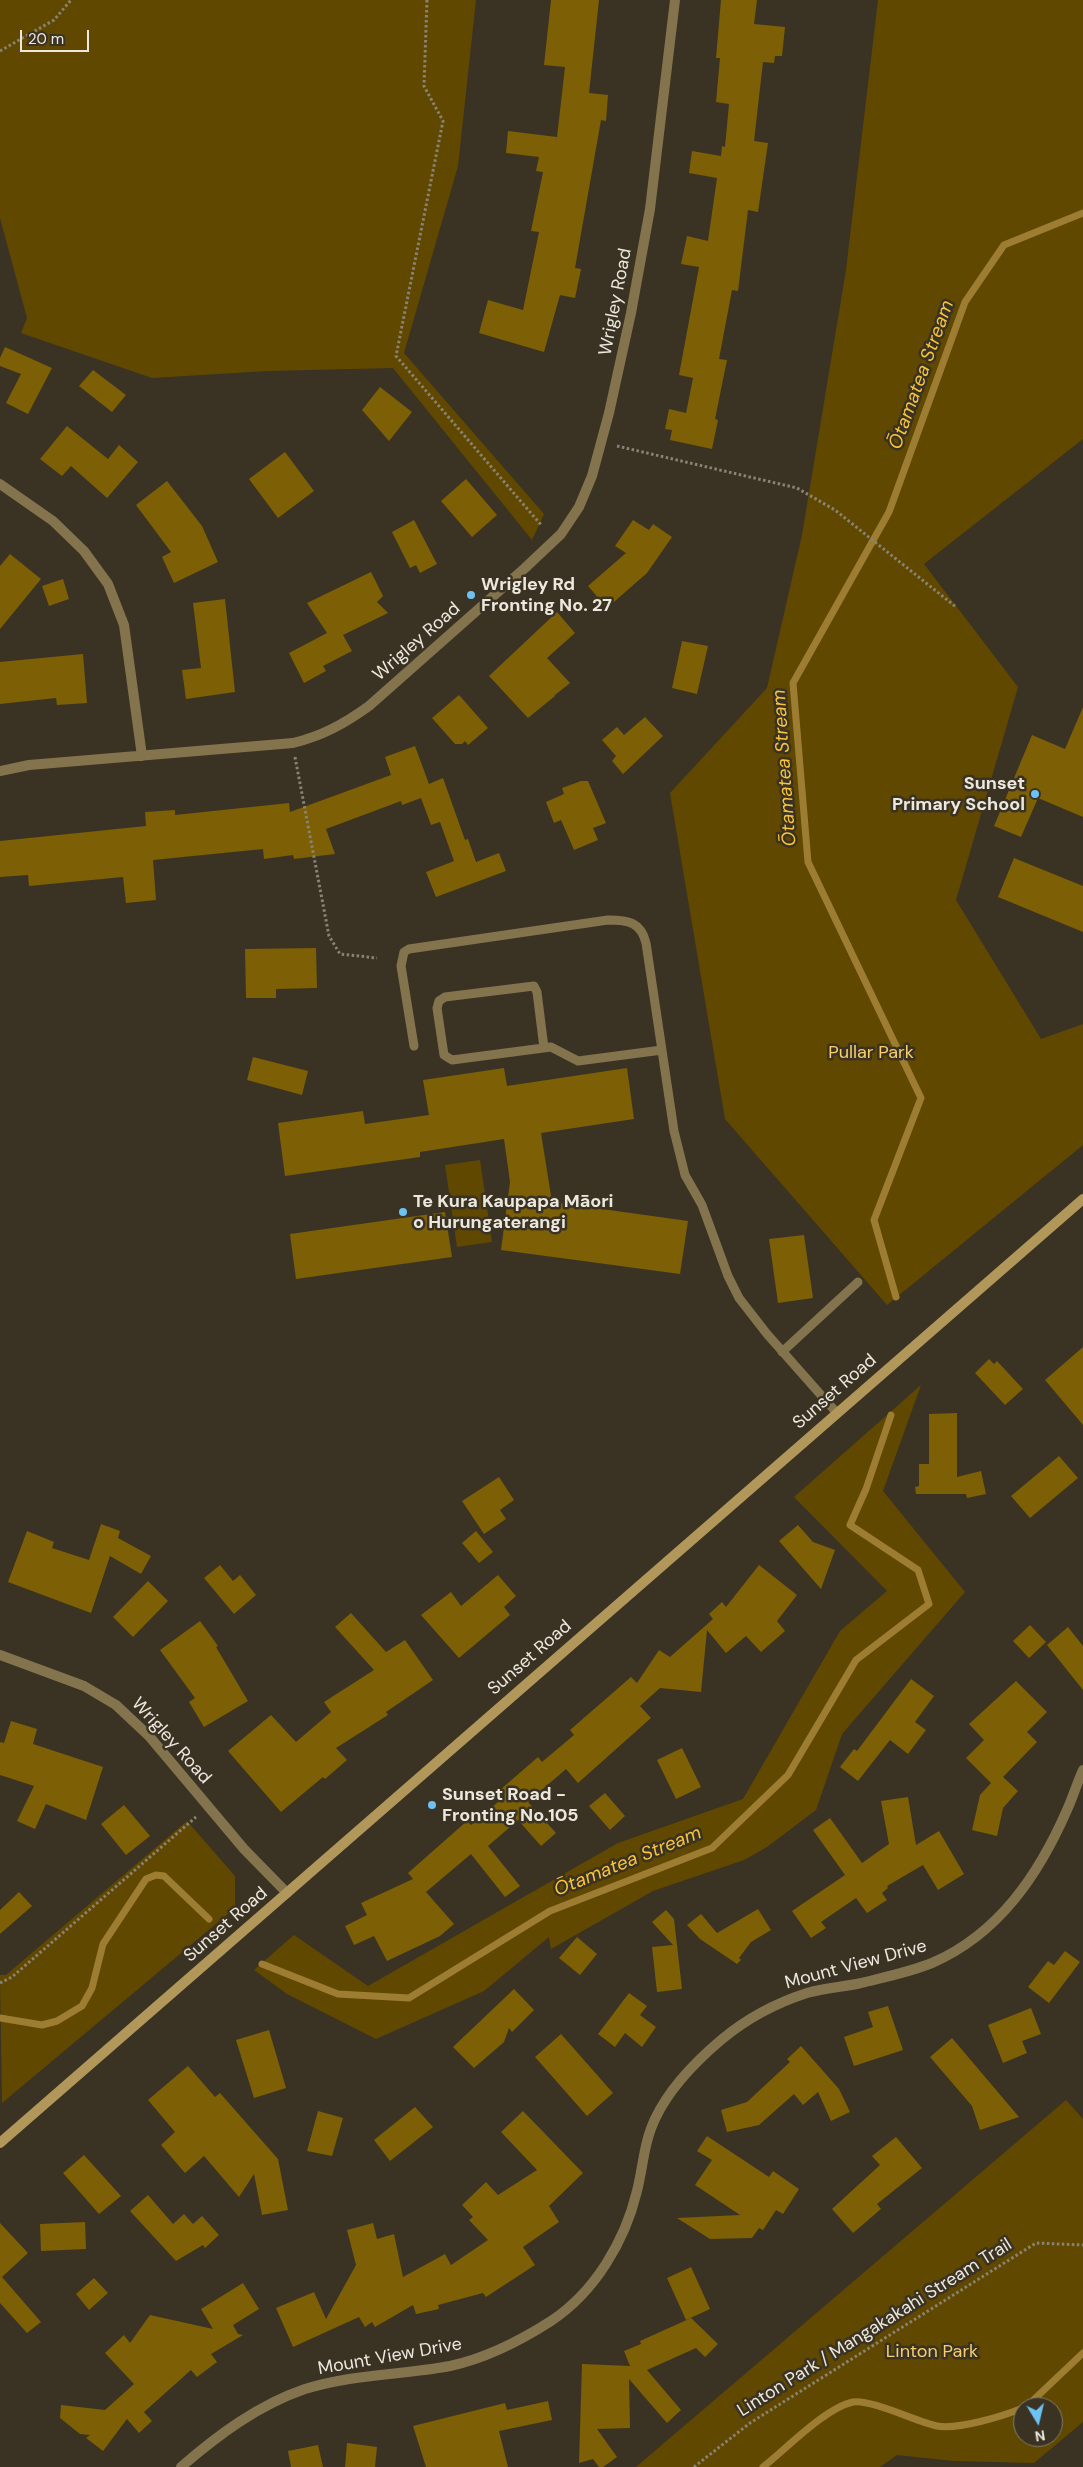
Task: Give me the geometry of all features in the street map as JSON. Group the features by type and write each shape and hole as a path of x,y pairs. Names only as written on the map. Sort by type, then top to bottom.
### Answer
{"main road":[{"name":"Sunset Road","path":"0,2143 836,1412 1083,1199"}],"street":[{"name":"Wrigley Road","path":"0,771 28,765 293,743 318,737 344,725 369,706 554,540 579,507 592,476 629,322 650,209 675,0"},
{"path":"0,484 53,521 84,551 108,584 124,625 142,756"},
{"name":"Wrigley Road","path":"0,1655 84,1686 116,1705 149,1736 244,1849 287,1893"},
{"name":"Mount View Drive","path":"181,2467 217,2436 259,2409 305,2389 358,2376 450,2366 483,2357 514,2343 554,2319 585,2292 622,2237 637,2190 648,2136 656,2117 673,2089 695,2064 722,2039 778,2003 810,1993 902,1973 932,1963 961,1947 988,1927 1019,1897 1035,1873 1067,1810 1083,1770"}],"lane":[{"path":"414,1046 401,966 404,952 409,949 608,920 631,922 638,926 644,934 674,1131 685,1175 702,1205 728,1276 739,1298 782,1352 836,1412"},
{"path":"544,1048 537,992 534,986 445,997 439,1001 437,1008 444,1055 449,1059 544,1048 554,1048 568,1057 578,1060 662,1050"},
{"path":"782,1352 858,1282"}],"path":[{"path":"0,51 54,20 71,0"},
{"path":"427,0 424,86 442,121 396,356 542,526"},
{"path":"601,443 797,488 835,510 956,607"},
{"path":"293,743 329,936 340,954 377,958"},
{"path":"0,1983 12,1977 208,1806"},
{"name":"Linton Park / Mangakakahi Stream Trail","path":"694,2467 750,2423 1036,2243 1083,2245"}],"green space":[{"path":"0,0 476,0 458,166 404,353 544,514 532,540 393,368 267,371 152,378 21,333 27,318 0,218"},
{"name":"Pullar Park","path":"878,0 1083,0 1083,439 924,564 1018,687 956,900 1041,1039 1083,1024 1083,1145 887,1305 725,1119 670,793 767,688 802,535 846,270"},
{"path":"480,1160 492,1242 457,1247 445,1165"},
{"path":"921,1385 883,1491 965,1592 842,1734 816,1810 767,1847 744,1860 653,1891 551,1949 549,1937 484,1991 376,2039 287,1994 254,1970 294,1935 368,1986 618,1843 743,1799 840,1631 887,1591 794,1497"},
{"path":"187,1821 235,1876 235,1908 2,2103 0,1975 6,1975"},
{"name":"Linton Park","path":"1066,2100 1083,2119 1083,2422 1063,2439 1063,2397 1013,2397 1013,2447 1053,2447 1034,2463 954,2461 897,2455 880,2467 636,2467"}],"building":[{"path":"551,0 599,0 589,93 608,95 606,121 601,120 575,268 581,269 575,298 560,295 544,352 479,333 488,300 523,310 539,232 531,231 543,172 536,171 539,157 506,153 508,131 557,137 565,67 544,65"},
{"path":"721,0 757,0 754,24 785,27 782,56 775,56 774,63 763,62 754,141 768,143 758,212 748,210 738,291 732,290 719,359 727,360 715,419 718,420 712,449 670,440 672,430 665,429 669,409 686,413 693,378 679,375 699,267 681,264 687,236 708,241 717,178 689,173 692,151 721,156 722,146 725,147 729,104 716,102 720,58 716,58"},
{"path":"5,347 52,368 28,414 6,403 21,374 0,366 0,358"},
{"path":"93,370 126,395 112,412 79,386"},
{"path":"380,387 412,412 389,441 362,410"},
{"path":"67,426 108,459 119,445 138,462 107,498 71,466 62,476 40,459"},
{"path":"285,452 314,491 278,518 249,479"},
{"path":"466,479 497,515 472,537 441,501"},
{"path":"167,481 202,526 218,562 174,583 162,557 171,552 136,505"},
{"path":"414,520 437,564 420,573 416,565 410,568 392,532"},
{"path":"633,520 649,530 653,524 672,537 647,573 607,608 588,586 626,553 615,546"},
{"path":"10,554 41,579 0,629 0,566"},
{"path":"371,572 383,596 377,602 388,613 343,635 352,651 323,666 326,671 304,683 289,653 327,633 307,603"},
{"path":"63,579 69,599 49,606 42,586"},
{"path":"225,599 235,692 186,699 182,670 201,668 193,603"},
{"path":"557,612 575,633 547,658 570,683 555,695 554,693 555,696 528,718 489,676"},
{"path":"682,641 708,646 697,694 672,688"},
{"path":"83,654 87,703 57,705 56,698 0,704 0,662"},
{"path":"459,695 488,728 468,745 465,741 462,744 455,744 432,718"},
{"path":"1083,707 1083,817 1038,798 1021,837 994,826 1032,735 1065,749"},
{"path":"645,717 663,736 623,774 612,761 616,756 602,740 617,727 624,735"},
{"path":"415,746 429,784 443,778 465,840 468,839 476,862 499,853 506,871 436,897 426,872 454,861 440,822 431,825 421,798 402,805 401,801 326,829 335,854 294,859 293,855 264,859 263,849 153,860 156,900 126,903 123,877 29,886 28,875 0,877 0,841 146,826 145,812 175,810 175,815 289,803 290,812 391,775 385,757"},
{"path":"581,781 588,781 606,823 593,828 598,840 574,850 561,820 554,823 546,802 564,794 562,788"},
{"path":"1014,858 1083,886 1083,932 998,897"},
{"path":"316,948 317,988 276,989 276,998 246,998 245,949"},
{"path":"253,1057 308,1071 302,1095 247,1080"},
{"path":"504,1068 507,1086 627,1068 634,1119 541,1133 552,1202 688,1221 680,1274 501,1250 510,1182 504,1139 420,1152 420,1157 285,1176 278,1123 363,1111 365,1124 429,1115 423,1080"},
{"path":"445,1212 452,1257 296,1279 290,1234"},
{"path":"804,1235 813,1298 778,1303 769,1239"},
{"path":"1083,1347 1083,1425 1045,1380"},
{"path":"989,1359 994,1364 997,1361 1023,1389 1005,1405 975,1373"},
{"path":"957,1413 957,1477 981,1471 986,1494 967,1498 966,1494 916,1494 915,1487 919,1486 919,1464 929,1464 929,1414"},
{"path":"1059,1456 1078,1478 1030,1518 1011,1496"},
{"path":"499,1477 514,1500 500,1510 506,1519 484,1534 462,1501"},
{"path":"101,1524 120,1531 118,1538 151,1556 141,1574 110,1556 91,1613 8,1582 27,1531 54,1542 52,1548 89,1560"},
{"path":"798,1525 813,1542 835,1550 821,1589 779,1541"},
{"path":"476,1531 493,1552 479,1563 462,1543"},
{"path":"220,1565 233,1581 240,1575 256,1595 234,1614 204,1578"},
{"path":"759,1565 797,1595 777,1621 785,1631 761,1652 746,1636 726,1653 707,1630 701,1692 660,1688 640,1706 651,1718 578,1783 566,1769 528,1802 556,1833 541,1846 518,1820 488,1846 520,1886 505,1897 471,1854 426,1892 454,1924 440,1936 387,1961 374,1936 354,1945 345,1926 367,1915 361,1903 413,1879 408,1873 467,1821 471,1825 505,1796 500,1790 538,1757 542,1762 574,1735 570,1730 631,1677 637,1683 659,1650 670,1657 713,1619 709,1614 722,1602 726,1607"},
{"path":"498,1575 516,1596 504,1607 510,1615 459,1658 421,1615 451,1592 461,1606"},
{"path":"148,1581 168,1601 133,1637 113,1617"},
{"path":"351,1613 386,1652 405,1640 433,1680 386,1712 388,1715 336,1748 347,1760 281,1812 228,1751 271,1715 296,1742 331,1712 324,1702 374,1670 335,1627"},
{"path":"200,1621 218,1646 216,1647 248,1701 204,1727 189,1702 195,1698 160,1650"},
{"path":"1030,1625 1046,1642 1029,1658 1013,1641"},
{"path":"1068,1627 1083,1646 1083,1690 1047,1645"},
{"path":"911,1679 934,1696 915,1722 926,1730 908,1754 890,1740 858,1781 840,1767 854,1749 857,1751"},
{"path":"1016,1681 1047,1712 1027,1732 1037,1742 1003,1777 1018,1791 1003,1808 997,1836 972,1830 980,1795 991,1783 966,1758 984,1740 969,1724"},
{"path":"11,1721 37,1729 33,1744 103,1767 86,1820 46,1804 35,1829 17,1821 34,1786 0,1775 0,1742 4,1743"},
{"path":"682,1748 701,1787 676,1799 657,1760"},
{"path":"605,1793 625,1816 610,1830 589,1806"},
{"path":"908,1797 916,1845 939,1831 964,1874 938,1890 923,1865 887,1886 888,1888 882,1893 887,1900 867,1913 856,1898 821,1922 826,1928 811,1938 792,1911 845,1875 813,1830 830,1818 862,1863 889,1844 881,1801"},
{"path":"124,1805 150,1836 126,1855 101,1824"},
{"path":"19,1892 32,1906 0,1934 0,1910"},
{"path":"758,1909 771,1930 751,1942 739,1958 741,1960 737,1964 700,1939 687,1925 701,1914 717,1933"},
{"path":"666,1910 674,1919 682,1989 657,1992 652,1947 673,1945 652,1922"},
{"path":"577,1937 597,1954 580,1975 559,1958"},
{"path":"1065,1951 1080,1962 1049,2003 1028,1987 1048,1961 1054,1965"},
{"path":"514,1989 534,2010 512,2032 509,2028 504,2042 474,2068 453,2047"},
{"path":"629,1993 647,2006 640,2015 656,2027 642,2047 625,2033 615,2047 598,2034"},
{"path":"888,2006 903,2050 854,2066 844,2037 873,2027 868,2012"},
{"path":"1031,2008 1041,2034 1022,2041 1027,2053 1003,2063 988,2025"},
{"path":"269,2030 286,2088 254,2098 236,2040"},
{"path":"561,2034 613,2093 587,2116 535,2057"},
{"path":"952,2038 1019,2117 980,2130 972,2106 930,2057"},
{"path":"801,2046 839,2089 850,2112 831,2121 818,2092 803,2105 794,2094 759,2125 727,2132 721,2110 747,2102 790,2062 787,2059"},
{"path":"188,2066 215,2097 220,2093 278,2159 288,2210 262,2215 254,2174 239,2197 204,2156 185,2173 161,2145 175,2132 148,2100"},
{"path":"415,2107 433,2127 390,2161 374,2140"},
{"path":"318,2111 343,2118 332,2156 307,2151"},
{"path":"523,2111 583,2173 549,2206 559,2222 523,2247 535,2265 486,2297 483,2293 438,2305 439,2309 416,2314 413,2305 375,2327 372,2322 365,2327 359,2317 293,2347 276,2308 314,2292 326,2319 356,2265 347,2230 373,2223 377,2239 394,2234 403,2277 445,2254 451,2265 488,2240 469,2220 473,2217 462,2205 486,2182 498,2195 537,2170 501,2132"},
{"path":"707,2136 769,2177 773,2171 799,2189 783,2214 776,2210 763,2230 759,2228 752,2238 710,2239 677,2218 740,2215 695,2185 712,2160 697,2151"},
{"path":"896,2137 922,2168 877,2204 881,2209 853,2233 832,2209 880,2165 872,2156"},
{"path":"84,2155 121,2196 99,2214 63,2173"},
{"path":"148,2195 173,2224 184,2214 193,2224 202,2216 219,2235 205,2248 203,2245 176,2261 130,2211"},
{"path":"85,2222 86,2249 41,2251 40,2224"},
{"path":"0,2223 28,2253 2,2277 41,2322 27,2333 0,2303"},
{"path":"691,2267 710,2309 686,2320 667,2278"},
{"path":"94,2278 108,2293 89,2310 76,2294"},
{"path":"243,2283 259,2309 233,2325 238,2334 243,2335 211,2354 217,2362 197,2377 191,2370 144,2412 152,2421 139,2433 127,2419 103,2451 86,2438 90,2435 80,2434 60,2418 61,2405 105,2410 134,2384 105,2353 124,2335 130,2343 150,2315 213,2329 201,2309"},
{"path":"691,2318 718,2344 705,2357 696,2348 647,2370 681,2410 667,2423 629,2379 630,2428 597,2429 617,2457 603,2467 599,2467 593,2459 579,2463 582,2364 630,2366 624,2351 641,2344 640,2341"},
{"path":"548,2401 552,2420 499,2431 508,2467 426,2467 413,2426 505,2403 507,2410"},
{"path":"347,2443 377,2447 375,2467 345,2467"},
{"path":"318,2445 323,2467 291,2467 288,2451"}],"waterway":[{"name":"Ōtamatea Stream","path":"896,1297 874,1220 921,1098 808,862 793,683 889,512 965,302 1004,245 1083,213"},
{"name":"Ōtamatea Stream","path":"262,1964 338,1994 409,1998 550,1911 712,1848 788,1775 856,1660 929,1604 918,1570 850,1525 866,1489 891,1415"},
{"name":"Ōtamatea Stream","path":"0,2018 42,2025 57,2021 82,2006 92,1988 103,1944 146,1879 156,1875 164,1876 209,1919"},
{"path":"1037,2397 1083,2353"},
{"path":"763,2467 818,2420 830,2412 853,2402 871,2404 928,2424 946,2427 980,2422 1013,2412"}],"place":[{"name":"Wrigley Rd Fronting No. 27","path":"471,595"},
{"name":"Sunset Primary School","path":"1035,794"},
{"name":"Te Kura Kaupapa Māori o Hurungaterangi","path":"403,1212"},
{"name":"Sunset Road - Fronting No.105","path":"432,1805"}]}
